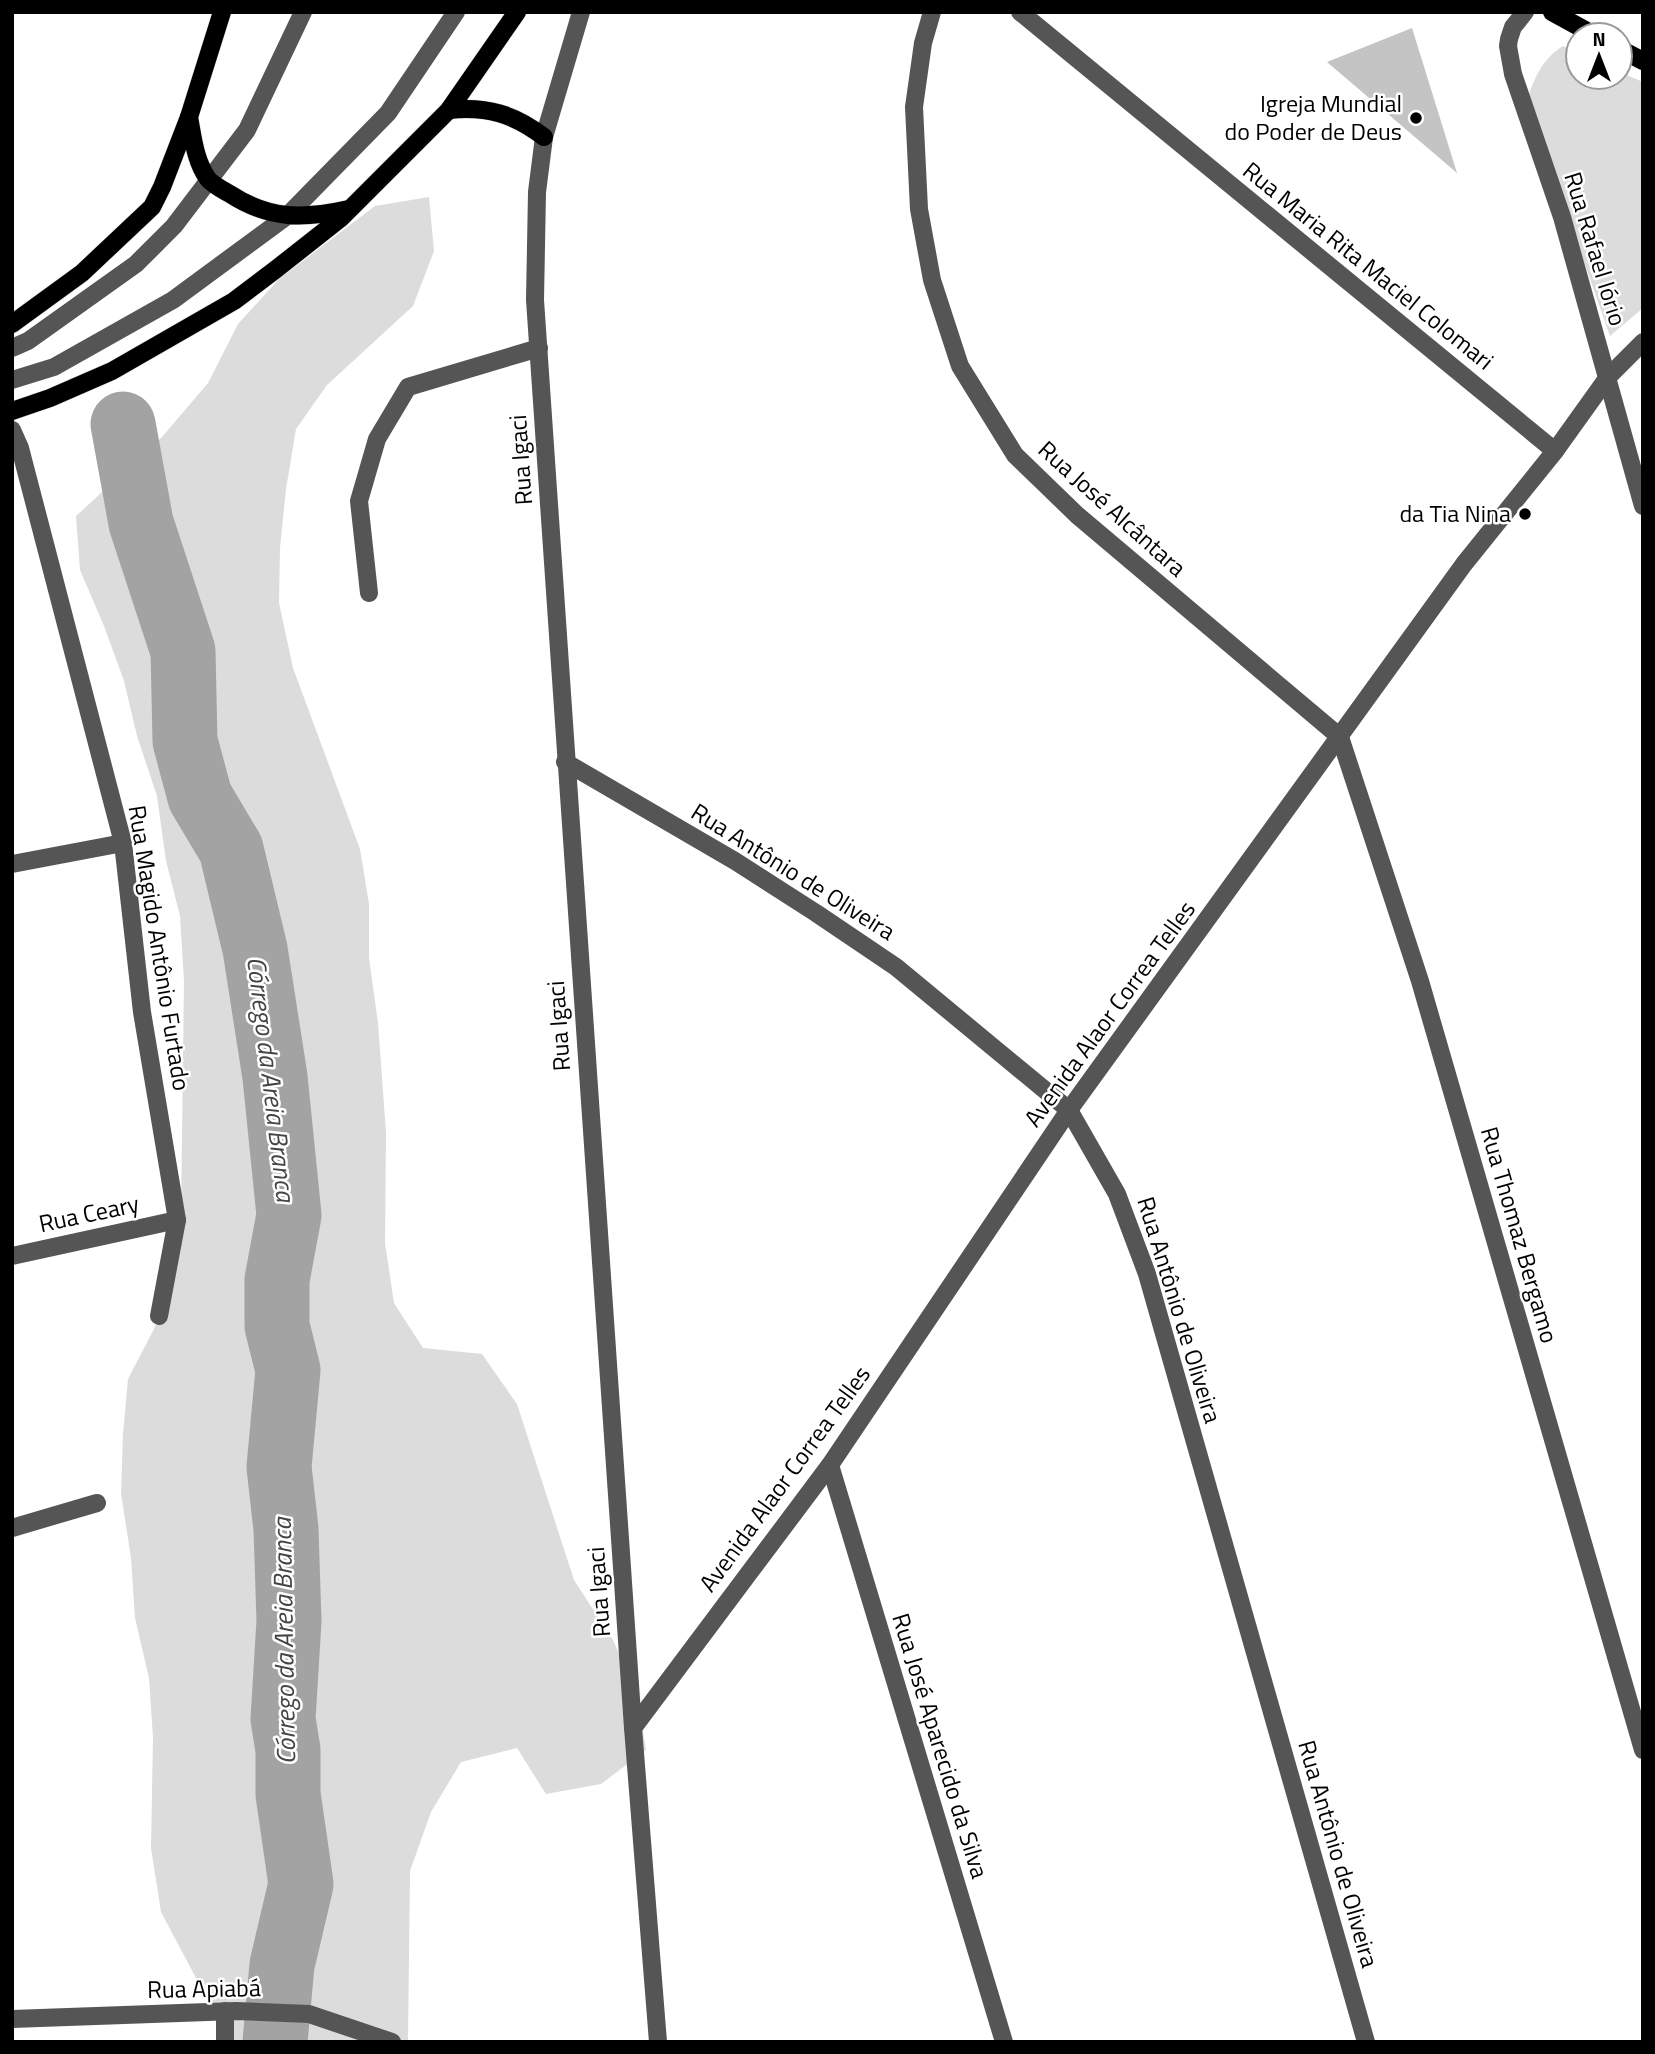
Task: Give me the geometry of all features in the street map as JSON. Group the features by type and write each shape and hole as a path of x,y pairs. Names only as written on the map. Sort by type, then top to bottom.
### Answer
{"main road":[{"path":"12,324 82,273 152,207 189,117 222,12"},
{"path":"12,411 112,371 233,302 351,208 449,110 517,12"},
{"path":"1552,12 1568,21"},
{"path":"449,110 470,108 510,115 528,124 544,137"},
{"path":"189,117 195,154 209,180 250,207 286,216 320,216 351,208"}],"street":[{"path":"12,348 28,341 136,264 174,226 247,130 303,12"},
{"path":"12,380 54,367 173,300 286,216 388,113 456,12"},
{"name":"Rua Igaci","path":"581,12 544,137 537,192 539,348 565,762 633,1727 658,2042"},
{"name":"Rua José Alcântara","path":"932,12 923,43 914,107 919,209 932,280 960,366 1015,455 1077,515 1340,737"},
{"name":"Rua Maria Rita Maciel Colomari","path":"1020,12 1555,450"},
{"name":"Rua Rafael Iório","path":"1525,12 1513,27 1509,38 1513,74 1562,217 1643,506"},
{"name":"Avenida Alaor Correa Telles","path":"633,1727 830,1465 1069,1111 1464,564 1555,450 1608,377 1643,342"},
{"path":"369,593 359,501 377,439 408,387 539,348"},
{"name":"Rua Magido Antônio Furtado","path":"12,430 20,448 123,843 142,1012 177,1220 159,1315"},
{"name":"Rua Thomaz Bergamo","path":"1340,737 1420,981 1643,1750"},
{"name":"Rua Antônio de Oliveira","path":"565,762 735,861 896,967 1069,1111 1117,1194 1147,1274 1366,2042"},
{"path":"12,864 123,843"},
{"name":"Rua Ceary","path":"12,1256 177,1220"},
{"name":"Rua José Aparecido da Silva","path":"830,1465 1004,2042"},
{"path":"12,1528 97,1503"},
{"path":"225,2042 230,2011"},
{"name":"Rua Apiabá","path":"12,2019 230,2011 309,2014 393,2042"}],"shaded area":[{"path":"1564,46 1564,91 1634,91 1634,78 1643,82 1643,308 1610,336 1527,100 1540,69 1556,51"},
{"path":"429,197 434,251 413,306 327,385 296,429 280,548 279,603 293,668 360,849 369,904 369,958 378,1023 386,1133 385,1243 394,1303 423,1348 482,1354 517,1404 574,1580 613,1640 637,1695 646,1750 601,1784 546,1794 517,1748 461,1762 431,1812 410,1871 408,2042 230,2042 161,1912 151,1848 153,1738 149,1678 135,1618 131,1558 121,1493 128,1379 154,1329 175,1270 181,1215 184,981 180,916 166,861 157,796 137,736 124,681 80,570 76,516 162,437 208,383 238,324 279,279 375,206"}],"building":[{"name":"Igreja Mundial do Poder de Deus","path":"1412,28 1457,173 1327,62"}],"waterway":[{"name":"Córrego da Areia Branca","path":"123,424 141,523 183,651 185,741 200,797 231,849 255,949 275,1077 289,1215 277,1280 277,1326 288,1370 279,1467 286,1529 289,1621 283,1719 288,1750 288,1794 301,1884 282,1965 275,2042"}],"place":[{"name":"Igreja Mundial do Poder de Deus","path":"1416,118"},
{"name":"da Tia Nina","path":"1525,514"}]}
